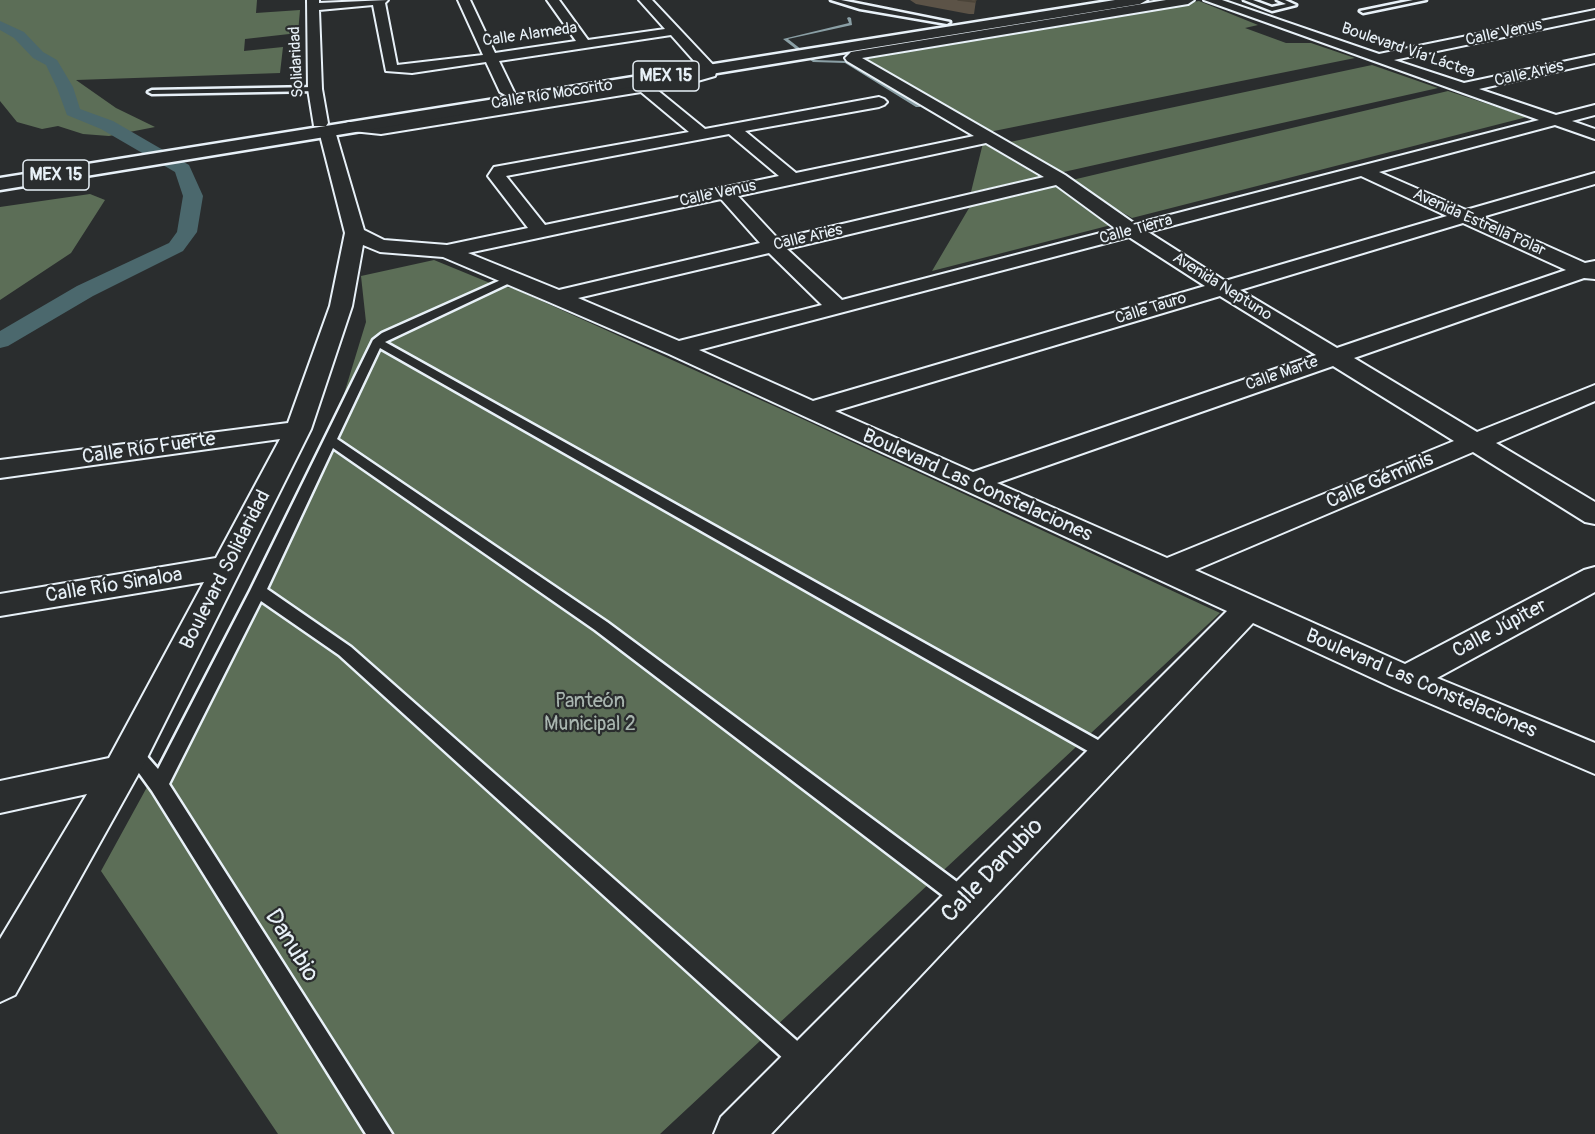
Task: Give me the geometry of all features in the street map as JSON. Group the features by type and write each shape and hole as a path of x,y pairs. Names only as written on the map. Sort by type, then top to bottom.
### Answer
{"main road":[{"name":"Calle Río Mocorito","path":"0,172 111,160 332,127 1084,0"},
{"name":"Calle Río Mocorito","path":"332,127 507,92 706,65 1140,0"},
{"name":"Calle Río Mocorito","path":"0,184 111,160"}],"street":[{"path":"313,4 380,0"},
{"name":"Calle Alameda","path":"380,0 391,68 412,69 675,31"},
{"path":"464,0 507,92"},
{"path":"553,0 584,44"},
{"path":"332,127 381,129 644,87 705,76 710,73 706,65 645,0"},
{"name":"Avenida Neptuno","path":"1188,0 877,51 856,55 852,58 1059,179 1132,231 1222,288 1595,515"},
{"name":"Boulevard Vía Láctea","path":"1210,0 1595,134"},
{"name":"Solidaridad","path":"313,4 315,89 332,127"},
{"name":"Calle Venus","path":"1377,59 1595,14"},
{"path":"1536,27 1565,35"},
{"name":"Calle Aries","path":"1462,88 1595,59"},
{"path":"644,87 702,134"},
{"path":"540,231 497,176 500,171 879,102"},
{"name":"Calle Tierra","path":"677,349 1595,110"},
{"name":"Boulevard Solidaridad","path":"0,980 126,761 298,429 341,306 355,233 332,127"},
{"path":"732,129 792,179"},
{"name":"Calle Venus","path":"447,251 989,138"},
{"name":"Avenida Estrella Polar","path":"1363,171 1591,271"},
{"name":"Calle Tauro","path":"810,410 1595,178"},
{"name":"Calle Aries","path":"557,297 1059,179"},
{"path":"725,193 773,246 837,307"},
{"name":"Boulevard Las Constelaciones","path":"355,233 380,246 447,251 557,297 677,349 1248,609 1595,759"},
{"name":"Calle Marte","path":"969,483 1333,356 1591,271"},
{"name":"Calle Géminis","path":"1166,571 1595,392"},
{"name":"Calle Río Fuerte","path":"0,469 298,429"},
{"name":"Calle Río Sinaloa","path":"0,605 228,567"},
{"name":"Calle Júpiter","path":"1406,679 1595,578"},
{"name":"Calle Danubio","path":"738,1134 1248,609"},
{"path":"0,796 126,761"}],"lane":[{"path":"834,0 860,7 946,22"},
{"path":"1247,0 1272,9 1293,5 1280,0"},
{"path":"1363,11 1423,0"},
{"path":"152,92 315,89"},
{"path":"159,785 258,591 377,342 386,335 512,278"},
{"path":"377,342 1108,754"},
{"path":"331,441 601,626 965,900"},
{"path":"258,591 345,651 807,1064"},
{"name":"Danubio","path":"126,761 159,785 380,1134"}],"green space":[{"path":"0,0 257,0 256,13 300,10 298,33 245,39 244,51 283,47 280,73 76,80 116,108 155,127 109,136 83,134 58,126 42,129 17,122 0,101"},
{"path":"1199,1 1258,25 1245,28 1286,43 1311,43 1355,58 989,132 864,60 867,55"},
{"path":"1372,65 1438,88 1059,173 1010,142"},
{"path":"1448,91 1527,117 1132,218 1068,181"},
{"path":"983,143 1040,177 971,192"},
{"path":"1052,184 1115,224 932,271 972,203"},
{"path":"90,194 105,200 71,253 0,300 0,207"},
{"name":"Panteón Municipal 2","path":"434,260 490,283 515,289 796,416 1220,613 660,1134 278,1134 101,871 209,674 333,430 366,322 361,276"}],"waterway":[{"path":"849,18 851,24 785,39 814,61 846,62 918,106"},
{"path":"0,25 19,35 38,55 52,63 58,78 65,87 73,112 107,125 183,169 193,196 187,232 176,247 85,291 0,341"}]}
